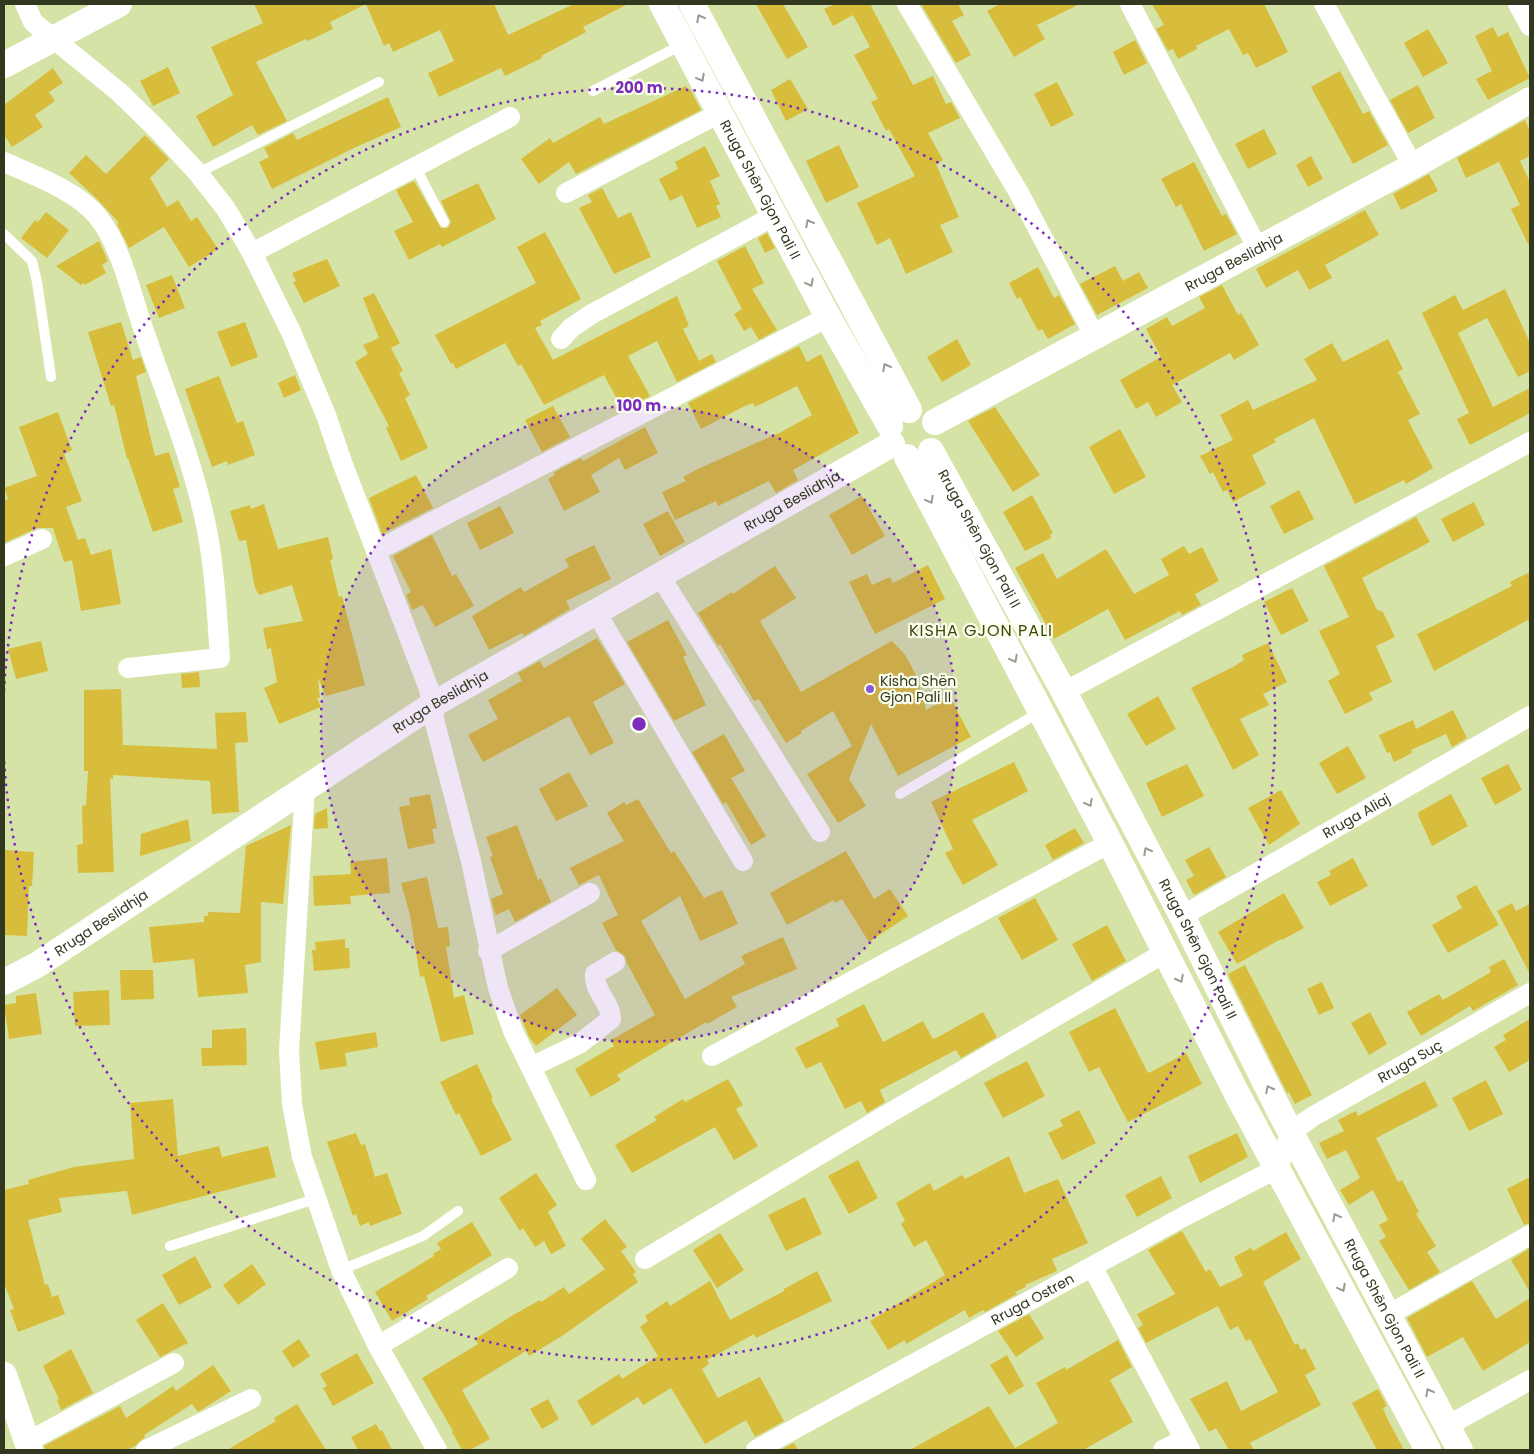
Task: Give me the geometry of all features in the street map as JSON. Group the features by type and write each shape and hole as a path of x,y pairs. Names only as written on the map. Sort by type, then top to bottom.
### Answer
{"street":[{"path":"25,4 33,22 52,40 119,92 198,173 226,210 252,253 291,332 326,415 429,689 471,862 488,951 498,988 513,1031 586,1180"},
{"path":"4,65 119,4"},
{"name":"Rruga Shën Gjon Pali II","path":"662,4 828,317 906,437 1064,692 1182,916 1291,1132 1460,1450"},
{"name":"Rruga Shën Gjon Pali II","path":"692,4 1041,712 1166,952 1236,1092 1428,1450"},
{"path":"908,4 1019,193 1096,337"},
{"path":"1130,4 1258,249"},
{"path":"1324,4 1413,166"},
{"path":"1518,4 1530,26"},
{"name":"Rruga Beslidhja","path":"4,982 37,965 305,786 432,705 906,437 938,437 935,422 1413,166 1530,100"},
{"path":"566,193 720,113"},
{"path":"252,253 510,117"},
{"path":"4,162 42,179 81,201 98,216 111,239 127,280 197,488 215,581 220,658 128,668"},
{"path":"561,339 571,328 590,315 774,216"},
{"path":"376,551 828,317"},
{"path":"1064,692 1530,442"},
{"path":"4,556 42,539"},
{"path":"660,576 820,832"},
{"path":"596,612 743,861"},
{"name":"Rruga Aliaj","path":"1182,916 1530,716"},
{"path":"305,786 288,1051 295,1121 302,1157 341,1270 378,1346 437,1450"},
{"path":"712,1056 1110,843"},
{"path":"488,951 590,893"},
{"path":"646,1259 893,1111 1166,952"},
{"path":"531,1068 579,1044 611,1019 611,1012 594,982 595,974 615,962"},
{"name":"Rruga Suç","path":"1291,1132 1312,1117 1530,993"},
{"path":"1278,1168 1291,1132"},
{"name":"Rruga Ostren","path":"756,1450 1093,1268 1181,1218 1278,1168"},
{"path":"1388,1314 1530,1235"},
{"path":"378,1346 508,1268"},
{"path":"1093,1268 1186,1445 1164,1450"},
{"path":"4,1375 29,1446 174,1363"},
{"path":"1447,1426 1530,1380"},
{"path":"146,1450 251,1399"}],"lane":[{"path":"593,91 683,44"},
{"path":"198,173 379,82"},
{"path":"416,168 444,222"},
{"path":"4,234 32,261 37,282 51,377"},
{"path":"900,794 1041,712"},
{"path":"170,1246 315,1199"},
{"path":"341,1270 423,1236 458,1211"}],"building":[{"path":"254,4 366,4 330,22 333,29 256,62 287,121 258,135 252,125 213,147 196,116 233,95 211,47 263,23"},
{"path":"366,4 494,4 508,35 574,4 628,4 583,27 586,32 541,56 542,58 505,76 501,68 439,97 428,73 454,61 440,30 393,52 389,43 384,46"},
{"path":"756,4 783,4 808,47 787,59"},
{"path":"835,4 875,4 871,6 913,85 933,76 946,104 951,102 960,118 928,133 943,160 936,164 959,217 940,225 953,252 906,274 890,238 877,245 857,203 915,176 889,129 886,131 871,102 878,99 854,55 870,47 853,15 833,26 824,9"},
{"path":"921,4 958,4 964,15 952,21 971,55 956,63"},
{"path":"1000,4 1080,4 1037,25 1045,39 1014,57 987,11"},
{"path":"1152,4 1264,4 1288,52 1256,68 1248,53 1243,55 1229,29 1196,46 1197,49 1178,59 1173,49 1168,51 1156,29 1164,25"},
{"path":"1493,27 1498,37 1508,32 1530,78 1488,100 1476,79 1492,71 1475,36"},
{"path":"1428,29 1448,63 1423,77 1404,43"},
{"path":"1135,40 1147,63 1124,75 1113,52"},
{"path":"168,67 180,93 153,106 140,81"},
{"path":"53,68 63,83 49,92 55,101 35,115 43,127 12,147 4,135 4,105"},
{"path":"1340,71 1363,114 1369,111 1388,145 1353,164 1311,87"},
{"path":"790,79 808,109 786,121 771,90"},
{"path":"1057,82 1074,115 1051,127 1034,94"},
{"path":"1418,85 1435,118 1408,133 1390,100"},
{"path":"686,86 688,90 690,89 701,110 576,174 569,162 539,184 521,159 550,138 553,143 600,117 604,124"},
{"path":"388,97 401,127 272,189 259,162 269,157 264,148 293,133 297,140"},
{"path":"1525,120 1530,131 1530,156 1520,161 1530,182 1530,248 1511,209 1520,205 1499,162 1466,178 1457,158"},
{"path":"1264,129 1277,154 1248,169 1235,144"},
{"path":"145,135 169,159 150,178 167,207 178,200 191,221 197,217 218,249 189,267 164,227 129,248 117,224 119,223 69,173 86,155 106,174"},
{"path":"839,145 859,187 826,203 806,161"},
{"path":"705,146 720,176 710,181 720,204 716,206 721,217 697,228 682,195 670,201 659,179 678,169 675,162"},
{"path":"1311,156 1323,179 1308,187 1296,165"},
{"path":"1194,162 1222,216 1226,214 1237,234 1204,251 1181,204 1176,207 1161,179"},
{"path":"1429,174 1438,191 1401,210 1393,194"},
{"path":"414,181 441,228 448,228 451,222 441,201 478,183 496,219 442,247 440,244 409,260 394,231 413,222 396,190"},
{"path":"602,188 618,218 631,212 651,257 614,274 579,208 592,202 588,195"},
{"path":"1365,210 1379,235 1325,265 1332,278 1309,290 1298,270 1266,288 1256,269"},
{"path":"46,212 69,230 47,258 21,238 35,220 38,222"},
{"path":"545,232 581,299 540,321 542,325 535,328 553,360 677,296 689,326 683,329 699,361 712,354 716,362 677,382 657,341 628,356 650,396 623,410 604,375 544,405 521,364 518,366 505,343 456,369 453,363 451,364 435,335 536,283 517,247"},
{"path":"767,233 775,248 765,253 758,238"},
{"path":"99,241 108,261 102,265 106,273 85,285 84,283 81,285 56,266"},
{"path":"745,246 764,283 752,289 777,330 759,340 751,327 744,331 734,314 742,309 717,261"},
{"path":"327,259 340,286 304,303 293,282 296,281 292,273"},
{"path":"1115,266 1123,281 1139,272 1148,288 1097,315 1080,284"},
{"path":"1038,267 1054,298 1059,295 1075,324 1048,339 1042,329 1038,331 1020,297 1017,299 1009,283"},
{"path":"172,275 185,308 159,318 146,285"},
{"path":"1222,285 1238,315 1241,313 1259,345 1234,360 1230,353 1172,385 1182,402 1156,417 1148,402 1136,409 1120,380 1161,357 1146,329 1167,317 1172,326 1205,308 1199,297"},
{"path":"1505,289 1530,343 1530,371 1518,377 1487,318 1458,333 1493,407 1530,388 1530,413 1470,445 1457,419 1469,413 1422,313 1455,295 1463,310"},
{"path":"374,293 400,343 391,348 403,371 399,373 410,395 405,398 428,448 401,461 386,428 389,426 355,362 368,354 363,345 379,338 363,298"},
{"path":"121,322 133,360 141,357 146,372 136,376 155,456 169,452 180,487 173,489 183,522 153,532 127,459 114,405 111,406 88,332"},
{"path":"245,322 258,357 231,367 217,332"},
{"path":"957,339 971,365 942,382 927,357"},
{"path":"1388,339 1403,369 1398,372 1420,414 1408,420 1433,468 1406,484 1404,480 1355,504 1314,418 1274,439 1276,442 1252,455 1266,484 1233,502 1227,490 1223,492 1213,472 1210,474 1200,456 1233,440 1220,415 1248,400 1253,410 1317,380 1304,359 1332,343 1343,362"},
{"path":"799,346 807,362 821,354 859,433 793,470 798,480 776,493 769,481 718,506 716,501 675,520 662,492 686,481 683,477 698,469 781,432 812,415 797,386 755,407 753,403 743,407 701,429 688,403"},
{"path":"295,375 301,390 284,398 278,383"},
{"path":"219,376 237,423 243,421 255,455 228,465 227,461 212,467 185,389"},
{"path":"553,406 570,437 542,452 525,420"},
{"path":"995,407 1040,475 1013,492 968,421"},
{"path":"58,412 72,450 64,454 82,501 66,507 78,540 85,538 91,555 111,549 121,604 81,611 72,560 64,562 53,528 37,528 4,543 4,501 8,499 4,488 37,476 19,427"},
{"path":"645,427 658,453 625,470 619,458 591,475 600,492 564,511 548,479 555,475 553,473 581,458 583,461"},
{"path":"1120,429 1146,477 1114,494 1089,447"},
{"path":"416,475 433,508 382,534 369,498"},
{"path":"1299,490 1314,519 1284,534 1270,506"},
{"path":"1032,495 1053,533 1050,535 1051,538 1025,551 1003,512"},
{"path":"862,496 885,536 852,555 829,515"},
{"path":"1474,502 1485,525 1453,542 1441,519"},
{"path":"264,504 278,549 328,537 333,559 330,560 339,597 342,596 365,685 326,696 318,678 320,698 317,698 321,707 279,724 264,688 277,682 271,648 267,649 263,628 303,621 292,585 259,595 255,588 246,540 239,541 230,511 250,505 251,509"},
{"path":"500,506 514,533 480,550 467,523"},
{"path":"668,511 685,542 660,556 643,524"},
{"path":"1416,517 1430,542 1362,578 1377,610 1383,612 1395,637 1376,646 1392,682 1369,693 1373,700 1345,714 1328,681 1340,674 1319,631 1349,617 1324,566"},
{"path":"432,535 452,576 456,574 474,606 435,627 423,605 412,610 406,595 411,592 393,556"},
{"path":"594,545 611,579 566,601 570,609 524,636 522,633 489,650 472,616 521,587 524,592 569,567 565,559"},
{"path":"1184,546 1189,554 1202,547 1219,581 1195,594 1201,605 1182,615 1180,611 1125,640 1108,609 1054,639 1015,568 1043,553 1057,579 1106,549 1134,594 1169,575 1161,559"},
{"path":"928,565 945,599 875,634 849,582 867,574 872,585 890,577 893,583"},
{"path":"775,566 796,598 760,621 801,692 892,641 906,656 917,677 926,710 950,697 971,737 898,776 871,724 849,779 866,806 838,823 807,774 852,746 833,711 786,743 759,699 754,701 720,644 718,646 698,613 732,592 733,594"},
{"path":"1530,572 1530,625 1528,620 1434,671 1417,634 1512,586 1510,582"},
{"path":"1292,588 1309,621 1281,635 1264,602"},
{"path":"668,620 687,655 683,657 706,705 674,721 627,642"},
{"path":"597,638 625,684 593,702 614,743 590,755 569,716 483,762 468,735 498,719 488,700 522,681 518,673 540,661 544,668"},
{"path":"41,641 48,671 16,679 8,649"},
{"path":"1268,643 1287,682 1263,694 1269,705 1240,719 1259,755 1233,770 1191,688 1233,667 1244,660 1242,655"},
{"path":"199,672 200,687 182,688 181,674"},
{"path":"121,689 123,745 217,749 215,713 246,712 248,742 235,743 239,812 212,814 210,781 113,775 113,779 110,778 114,872 78,873 77,845 83,844 82,806 86,805 88,771 84,771 84,690"},
{"path":"1158,696 1176,729 1146,746 1127,714"},
{"path":"1453,710 1467,738 1452,747 1446,734 1411,750 1412,753 1394,762 1390,752 1387,753 1379,735 1413,720 1416,729"},
{"path":"724,734 745,771 731,778 766,836 751,845 726,802 723,804 692,752"},
{"path":"1348,746 1366,778 1337,794 1319,763"},
{"path":"1014,762 1028,791 972,820 998,865 963,885 945,853 953,849 931,802"},
{"path":"1187,764 1204,796 1162,817 1146,783"},
{"path":"1508,764 1522,790 1495,805 1481,778"},
{"path":"569,772 588,806 556,821 539,789"},
{"path":"1281,790 1300,824 1269,845 1248,808"},
{"path":"430,794 437,828 432,829 435,843 408,849 399,807 410,805 409,798"},
{"path":"1451,794 1468,826 1432,846 1418,815 1419,812"},
{"path":"638,799 671,853 674,851 704,898 722,890 738,924 700,941 680,896 641,921 685,999 745,964 741,956 783,937 797,969 731,997 737,1007 707,1024 706,1022 617,1075 621,1080 591,1097 575,1069 614,1046 611,1040 655,1015 625,956 616,950 602,923 618,915 599,875 579,885 570,868 624,841 607,813 624,802 626,805"},
{"path":"327,808 328,828 314,829 315,814"},
{"path":"188,819 191,841 140,856 141,834"},
{"path":"291,825 283,904 261,902 261,962 245,965 248,993 198,997 194,959 153,963 149,927 204,922 204,916 208,916 208,912 240,913 246,846"},
{"path":"517,825 538,880 541,878 551,902 515,922 509,909 496,915 494,910 491,899 503,894 490,857 493,856 486,837"},
{"path":"1075,828 1084,843 1053,860 1045,845"},
{"path":"1209,847 1226,877 1194,895 1186,880 1194,876 1185,860"},
{"path":"4,850 34,852 32,886 29,886 27,936 4,935"},
{"path":"846,851 874,899 890,889 908,916 869,942 842,899 835,903 834,900 787,925 770,893"},
{"path":"387,858 390,893 350,896 351,904 314,906 313,876 351,874 350,862"},
{"path":"1353,858 1368,886 1330,906 1317,882 1331,875 1329,871"},
{"path":"427,877 438,928 448,927 450,946 446,947 454,998 464,995 474,1034 441,1042 424,976 420,977 410,915 401,883"},
{"path":"1476,885 1499,925 1448,953 1432,925 1462,908 1456,896"},
{"path":"1284,893 1304,928 1237,964 1218,932"},
{"path":"1035,898 1058,940 1022,960 998,918"},
{"path":"1512,903 1516,911 1530,904 1530,974 1497,911"},
{"path":"1107,925 1126,961 1092,981 1072,944"},
{"path":"345,939 345,948 349,948 350,968 314,971 312,950 316,950 315,942"},
{"path":"1504,959 1518,985 1473,1011 1470,1006 1421,1036 1407,1012 1439,994 1443,1000 1491,972 1489,967"},
{"path":"1245,965 1312,1095 1295,1104 1289,1092 1287,1093 1228,974"},
{"path":"120,970 153,970 154,999 121,1000"},
{"path":"1322,982 1334,1008 1319,1015 1307,989"},
{"path":"557,988 577,1015 536,1046 529,1037 520,1015"},
{"path":"109,990 110,1025 75,1026 73,992"},
{"path":"36,993 42,1034 9,1039 4,1005 16,1003 16,996"},
{"path":"864,1004 883,1042 923,1021 933,1039 983,1012 997,1037 961,1058 956,1050 880,1090 885,1102 867,1113 861,1101 845,1109 821,1062 806,1069 795,1048 839,1026 836,1019"},
{"path":"1115,1008 1149,1073 1186,1053 1202,1084 1128,1122 1099,1067 1089,1072 1069,1032"},
{"path":"1370,1012 1387,1044 1369,1055 1351,1023"},
{"path":"1530,1019 1530,1060 1509,1072 1494,1047 1506,1040 1503,1035"},
{"path":"246,1028 247,1065 202,1066 201,1048 212,1048 212,1030"},
{"path":"376,1032 378,1047 345,1053 347,1066 320,1070 315,1042"},
{"path":"1027,1061 1045,1096 1003,1118 984,1083"},
{"path":"477,1064 493,1098 491,1099 512,1140 481,1156 459,1113 456,1115 440,1082"},
{"path":"728,1079 743,1105 736,1109 758,1146 734,1160 715,1127 632,1173 615,1145 657,1120 654,1117 683,1099 685,1102"},
{"path":"1486,1080 1503,1114 1469,1131 1452,1098"},
{"path":"1425,1081 1438,1106 1376,1138 1398,1182 1402,1180 1419,1212 1416,1214 1436,1246 1427,1252 1440,1272 1409,1290 1379,1241 1386,1237 1379,1225 1388,1220 1373,1190 1349,1205 1340,1190 1360,1178 1346,1150 1327,1159 1319,1143 1344,1131 1338,1120 1356,1111 1358,1116"},
{"path":"173,1099 178,1156 219,1146 222,1157 268,1146 276,1177 132,1215 127,1191 59,1198 62,1212 28,1220 45,1285 48,1284 52,1297 58,1295 65,1314 18,1332 10,1310 14,1309 4,1283 4,1190 29,1184 28,1180 74,1167 134,1159 130,1103"},
{"path":"1079,1110 1096,1143 1062,1160 1048,1133 1063,1126 1060,1120"},
{"path":"356,1133 361,1145 365,1144 375,1177 387,1173 402,1214 370,1226 369,1222 360,1226 356,1214 353,1216 327,1142"},
{"path":"1237,1133 1248,1157 1200,1183 1188,1156"},
{"path":"1009,1156 1024,1193 1058,1179 1088,1243 1052,1259 1057,1271 1025,1285 1026,1287 1015,1292 1017,1294 985,1312 983,1310 969,1318 965,1310 906,1344 905,1340 888,1350 870,1321 945,1275 926,1240 914,1247 901,1224 905,1221 896,1203 930,1183 934,1191 962,1175 965,1179"},
{"path":"858,1160 878,1198 849,1214 828,1176"},
{"path":"536,1173 557,1205 548,1212 566,1246 551,1254 544,1241 535,1247 523,1228 520,1231 499,1198"},
{"path":"1161,1176 1172,1198 1137,1217 1125,1195"},
{"path":"1530,1177 1530,1223 1524,1225 1507,1189"},
{"path":"805,1197 822,1234 786,1251 768,1215"},
{"path":"605,1219 627,1247 621,1251 636,1272 633,1274 638,1282 562,1336 529,1356 526,1351 462,1390 490,1439 470,1450 462,1450 422,1378 478,1344 475,1339 513,1315 540,1300 541,1302 564,1287 569,1294 605,1269 581,1239"},
{"path":"472,1222 492,1255 426,1296 428,1299 392,1321 375,1292 434,1256 433,1254 441,1249 437,1243"},
{"path":"1182,1231 1206,1272 1210,1269 1220,1287 1243,1276 1234,1257 1251,1248 1253,1251 1286,1232 1301,1259 1263,1282 1295,1345 1298,1343 1301,1350 1305,1348 1316,1369 1305,1375 1321,1405 1250,1443 1254,1450 1229,1450 1216,1428 1209,1432 1190,1399 1227,1381 1241,1411 1278,1392 1250,1339 1246,1341 1238,1326 1230,1330 1218,1306 1146,1343 1138,1328 1143,1325 1137,1314 1175,1294 1148,1250"},
{"path":"720,1233 744,1270 717,1288 693,1250"},
{"path":"1530,1248 1530,1292 1511,1260"},
{"path":"195,1256 212,1287 179,1305 162,1275"},
{"path":"252,1264 266,1284 238,1305 223,1285"},
{"path":"817,1271 832,1301 756,1338 754,1334 707,1360 709,1364 702,1369 718,1398 760,1377 784,1421 755,1437 746,1420 705,1444 671,1388 643,1405 638,1397 592,1426 577,1401 619,1374 622,1379 658,1356 640,1327 648,1321 645,1316 667,1301 670,1306 710,1281 730,1320"},
{"path":"1472,1281 1496,1319 1530,1298 1530,1342 1483,1371 1463,1337 1427,1357 1407,1318"},
{"path":"163,1303 188,1343 160,1357 136,1320"},
{"path":"1029,1314 1044,1338 1016,1357 998,1331"},
{"path":"299,1339 310,1356 293,1368 282,1351"},
{"path":"1118,1340 1132,1367 1110,1380 1133,1422 1083,1450 910,1450 989,1406 1015,1448 1058,1423 1036,1383 1065,1367 1066,1370"},
{"path":"71,1349 93,1393 61,1410 57,1400 59,1399 43,1366"},
{"path":"357,1353 374,1383 333,1406 323,1388 327,1386 320,1374"},
{"path":"1007,1355 1024,1386 1009,1395 990,1365"},
{"path":"213,1365 231,1391 198,1412 192,1404 144,1435 145,1437 135,1446 127,1450 45,1450 44,1446 120,1406 126,1418 173,1386 176,1391"},
{"path":"1378,1389 1387,1406 1383,1408 1387,1418 1404,1450 1377,1450 1352,1403"},
{"path":"548,1399 559,1419 542,1429 530,1409"},
{"path":"297,1404 326,1450 227,1450 276,1421 274,1418"},
{"path":"376,1424 380,1431 382,1430 392,1450 358,1450 351,1437"},
{"path":"794,1443 798,1450 780,1450"}],"place":[{"name":"Kisha Shën Gjon Pali II","path":"870,689"}],"district":[{"name":"KISHA GJON PALI","path":"981,630"}]}
